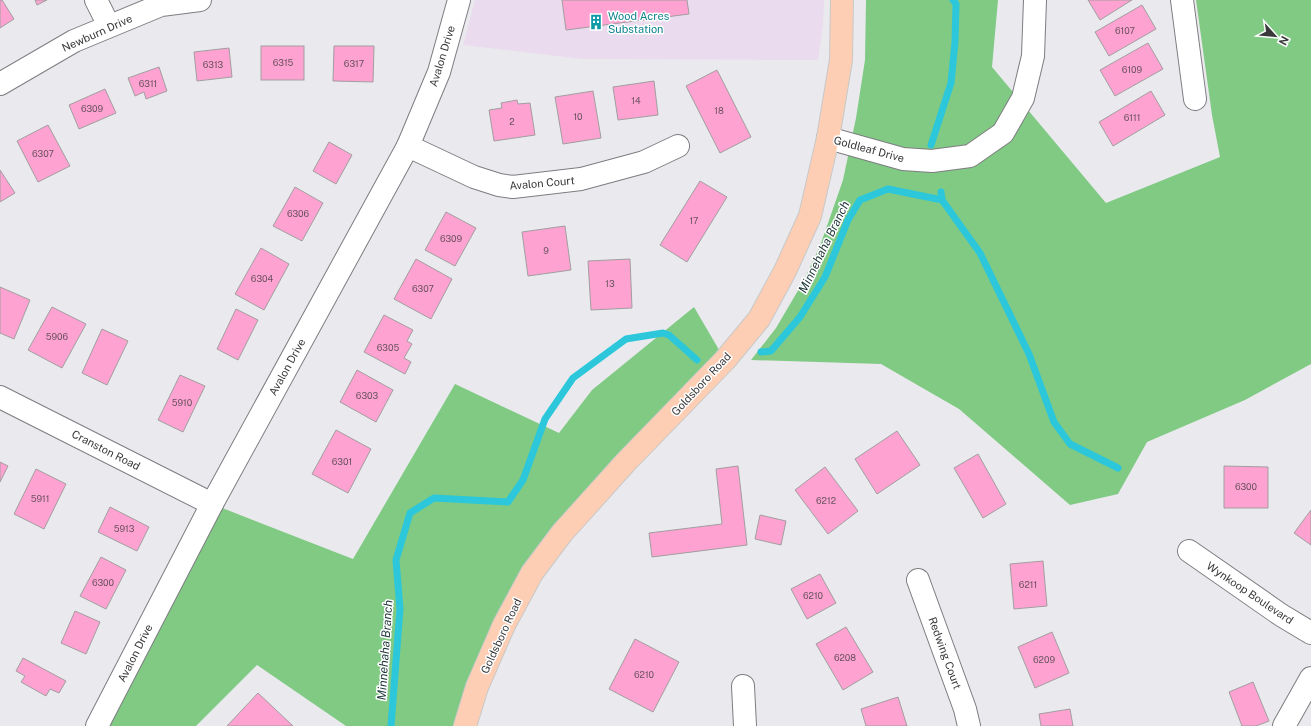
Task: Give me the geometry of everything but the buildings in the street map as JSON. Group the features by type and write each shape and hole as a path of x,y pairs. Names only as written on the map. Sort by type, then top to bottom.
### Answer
{"main road":[{"name":"Goldsboro Road","path":"465,726 477,686 504,626 532,573 562,533 625,463 725,360 759,319 785,270 810,216 828,138 841,60 842,0"}],"street":[{"path":"96,0 109,26"},
{"name":"Newburn Drive","path":"0,84 74,41 109,26 161,5 200,0"},
{"name":"Avalon Drive","path":"97,726 212,504 408,146 439,72 459,0"},
{"name":"Goldleaf Drive","path":"828,138 902,159 932,161 970,156 1004,133 1023,98 1033,56 1035,0"},
{"path":"1182,0 1195,99"},
{"name":"Avalon Court","path":"408,146 474,177 499,185 514,187 581,179 644,162 678,146"},
{"name":"Cranston Road","path":"0,397 212,504"},
{"name":"Wynkoop Boulevard","path":"1189,551 1281,616 1311,633"},
{"name":"Redwing Court","path":"918,580 965,709 969,726"},
{"path":"1284,726 1311,678"},
{"path":"743,686 746,726"}],"shaded area":[{"path":"475,0 824,0 823,25 818,60 583,59 463,45"}],"green space":[{"path":"866,0 998,0 992,67 1106,203 1220,157 1212,115 1196,0 1311,0 1311,364 1245,400 1147,442 1118,494 1070,505 959,409 881,364 751,360 776,328 803,282 820,246 843,180 856,118 865,60"},
{"path":"694,307 725,360 562,533 465,726 346,726 257,665 196,726 97,726 212,504 353,559 455,384 559,433 592,390"}],"waterway":[{"name":"Minnehaha Branch","path":"931,145 951,83 955,42 956,4 953,0"},
{"name":"Minnehaha Branch","path":"761,352 771,351 800,317 825,277 848,220 860,200 888,189 942,200 941,192"},
{"path":"942,200 980,253 1029,354 1054,422 1070,444 1118,468"},
{"name":"Minnehaha Branch","path":"391,726 400,609 396,560 410,513 434,498 508,502 523,480 545,419 573,378 626,339 663,333 669,335 697,360"}],"place":[{"name":"Wood Acres Substation","path":"596,22"}]}
